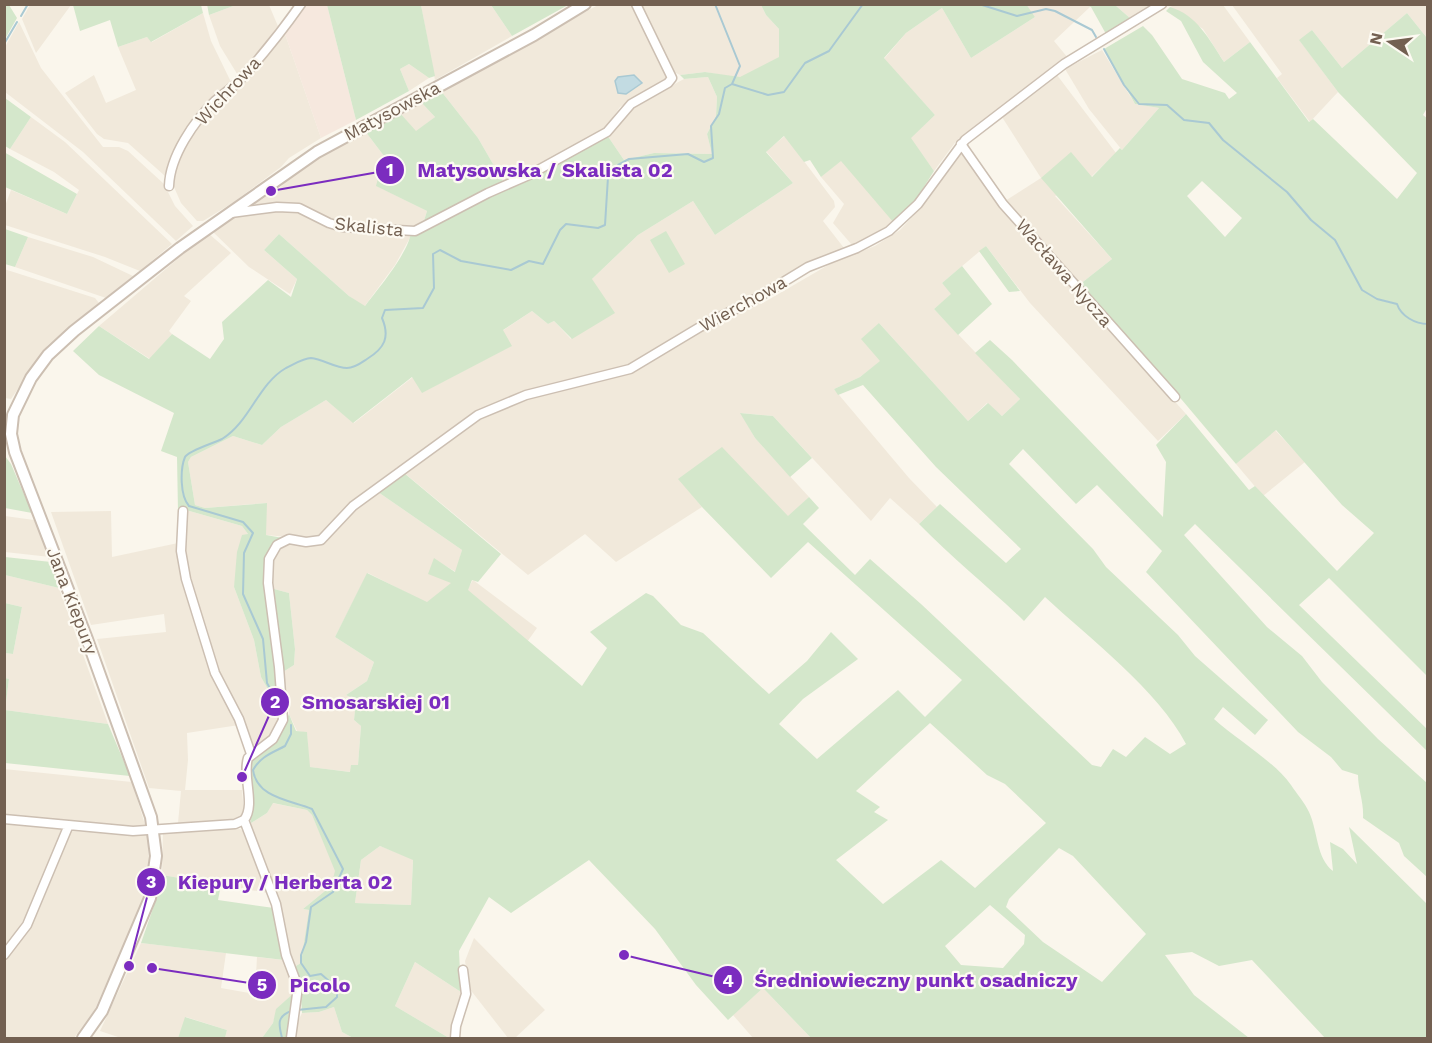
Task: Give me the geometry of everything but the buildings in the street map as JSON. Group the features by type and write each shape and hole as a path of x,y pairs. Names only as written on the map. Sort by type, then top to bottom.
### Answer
{"street":[{"name":"Wichrowa","path":"169,186 169,176 181,148 205,112 252,66 301,4"},
{"name":"Matysowska","path":"206,229 322,148 534,35 585,4"},
{"name":"Skalista","path":"231,213 277,207 299,208 342,227 415,231 529,175 607,132 631,104 668,83 672,78 636,4"},
{"name":"Wierchowa","path":"251,754 273,739 282,720 268,570 272,552 283,540 306,542 321,540 353,506 478,415 526,395 630,369 808,267 857,248 889,231 900,224 918,204 961,144 1064,64 1162,4"},
{"name":"Wacława Nycza","path":"961,144 1003,204 1175,397"},
{"name":"Jana Kiepury","path":"83,1038 102,1011 150,898 156,863 154,830 118,722 15,452 11,425 20,399 32,378 58,345 206,229"},
{"path":"4,819 68,827 154,830 235,824 244,820 248,811 247,763 251,754 239,719 215,673 186,579 181,551 183,511"},
{"path":"244,820 279,913 286,955 298,987 298,1004 291,1038"},
{"path":"4,955 27,925 68,827"},
{"path":"455,1038 466,994 463,970"}],"shaded area":[{"path":"1085,4 1090,7 1054,41 1068,58 957,140 934,171 910,138 935,115 884,59 906,33 942,8 971,58 1035,17 1026,5"},
{"path":"30,5 71,5 36,53 22,19"},
{"path":"236,5 269,5 280,31 239,77 220,46 209,15"},
{"path":"307,5 327,5 356,120 321,138 285,34"},
{"path":"421,5 491,5 512,36 435,80"},
{"path":"598,5 632,5 666,78 620,107 605,129 504,183 478,138 441,91"},
{"path":"640,5 761,5 766,15 779,29 780,57 740,78 705,72 680,75 672,71"},
{"path":"1115,5 1154,5 1131,19"},
{"path":"1175,5 1223,5 1250,42 1224,62 1203,29 1170,7"},
{"path":"1232,5 1427,5 1427,38 1407,13 1342,68 1312,30 1300,41 1338,92 1310,122 1277,78 1282,74"},
{"path":"203,13 211,41 231,82 196,117 181,140 165,176 128,143 104,139 97,134 65,93 94,75 106,103 136,90 118,47 147,37 152,42"},
{"path":"19,22 41,68 103,147 119,147 128,151 164,184 175,206 193,226 176,241 83,152 5,92 5,47"},
{"path":"285,34 321,138 289,158 281,167 234,202 203,221 197,221 181,203 174,187 174,168 181,152 199,125"},
{"path":"1102,50 1135,104 1159,108 1122,150 1089,109 1065,69"},
{"path":"409,64 429,78 409,91 400,69"},
{"path":"1057,75 1116,153 1091,177 1055,196 1112,259 1074,289 1186,414 1158,441 1030,303 986,246 942,283 952,294 934,309 1020,399 1002,416 987,403 968,421 879,323 881,361 860,377 834,389 909,478 937,507 919,524 890,498 871,521 773,416 741,413 755,438 809,497 789,517 679,479 702,507 616,562 585,534 528,575 397,467 353,501 318,537 310,539 266,535 266,503 205,508 195,505 188,462 191,457 233,436 262,445 281,427 326,400 354,423 413,377 423,392 511,346 502,331 532,311 548,324 554,321 571,339 592,279 638,235 693,201 715,235 793,183 766,151 785,136 834,201 835,207 823,221 844,248 797,268 755,294 761,304 830,264 875,246 900,230 918,211 963,152 1001,208 1005,201 1041,178 1002,117"},
{"path":"708,77 717,97 716,116 707,134 712,154 654,153 624,160 607,135 634,106 684,79"},
{"path":"420,101 435,117 416,132 400,113"},
{"path":"31,117 65,142 172,244 140,271 105,257 5,225 5,206 11,190 67,214 79,190 54,172 10,149"},
{"path":"365,131 384,156 377,186 427,211 423,224 412,234 395,265 364,307 279,234 264,250 297,279 290,294 249,267 212,231 281,187 289,177 332,147"},
{"path":"841,160 894,221 872,237 852,245 833,223 844,204 821,177"},
{"path":"208,233 231,253 184,296 191,301 169,331 172,334 150,359 99,326"},
{"path":"28,237 93,257 133,276 106,298 15,267"},
{"path":"4,269 95,298 99,303 48,345 11,399 5,398"},
{"path":"1275,430 1305,462 1263,496 1236,464"},
{"path":"378,492 462,550 456,572 434,559 452,583 427,603 368,573 335,637 374,662 367,681 346,695 356,700 354,720 361,726 358,765 351,772 309,767 307,733 297,731 289,714 283,672 294,665 295,649 289,593 274,589 271,577 275,555 284,544 315,546 324,543 359,505"},
{"path":"186,510 242,526 248,534 234,587 254,640 261,677 279,709 278,727 269,737 252,746 217,669 191,589 184,556"},
{"path":"111,511 112,557 178,543 218,691 239,725 187,733 188,760 185,790 242,790 244,814 232,821 178,823 181,791 149,788 97,639 166,632 164,614 91,625 51,512"},
{"path":"5,516 34,520 50,557 5,552"},
{"path":"5,575 59,588 108,724 5,710 9,679 5,678 5,653 13,654 22,607 5,603"},
{"path":"473,580 537,628 527,642 467,590"},
{"path":"4,769 132,782 146,828 5,817"},
{"path":"272,803 307,810 312,815 336,871 331,886 303,909 309,910 306,937 301,963 294,967 281,909 264,867 251,823 267,813"},
{"path":"5,821 63,829 29,911 5,950"},
{"path":"240,829 245,832 268,893 162,875 163,831"},
{"path":"70,831 148,834 149,873 143,902 95,1009 74,1038 5,1038 5,960 22,939"},
{"path":"380,846 413,859 411,905 355,903 361,860"},
{"path":"474,938 545,1010 515,1038 508,1038 469,988 465,961"},
{"path":"141,943 226,953 221,988 255,994 257,957 284,960 295,992 277,1009 273,1023 262,1038 225,1038 227,1030 186,1017 178,1038 121,1038 100,1031"},
{"path":"415,962 461,992 449,1038 395,1006"},
{"path":"763,988 811,1038 753,1038 733,1015"},
{"path":"334,1007 342,1032 353,1038 296,1038 297,1023 302,1013 319,1012"}],"green space":[{"path":"5,4 9,5 17,18 5,39"},
{"path":"207,4 236,4 236,5 209,15"},
{"path":"1026,4 1035,17 971,58 942,8 906,33 884,58 935,115 911,138 934,171 915,201 894,223 841,161 821,177 810,160 804,162 784,136 766,152 793,183 715,235 693,201 638,235 592,279 615,313 572,339 554,321 548,324 532,311 503,330 512,346 422,393 412,377 353,423 326,400 281,427 262,445 233,436 191,457 188,462 195,505 205,508 267,503 266,535 283,538 265,573 279,709 261,677 254,640 234,587 237,552 242,535 248,534 242,526 186,510 184,506 178,511 177,457 161,451 174,413 99,375 73,351 99,326 149,359 172,334 210,359 224,339 222,322 268,280 291,297 297,279 264,250 279,234 349,296 365,306 401,257 407,246 411,227 423,224 427,211 376,186 384,156 365,131 400,113 416,131 435,117 420,101 441,91 478,138 504,183 523,183 607,135 624,160 654,153 712,154 707,134 716,116 717,97 708,77 684,79 680,75 705,72 740,77 779,57 779,29 766,15 761,5"},
{"path":"73,5 201,5 203,13 151,42 147,37 118,47 110,20 80,31"},
{"path":"327,5 421,5 435,76 429,78 409,64 400,69 409,91 356,120"},
{"path":"491,5 568,5 512,36"},
{"path":"1085,5 1115,5 1131,19 1106,34 1091,7"},
{"path":"1170,7 1195,22 1224,62 1250,42 1309,122 1313,119 1397,199 1417,173 1338,92 1299,40 1312,30 1342,68 1407,13 1427,38 1427,108 1423,115 1428,119 1427,676 1329,578 1299,605 1427,729 1427,751 1195,524 1184,535 1267,627 1302,656 1322,682 1378,739 1427,783 1427,877 1404,856 1399,843 1363,818 1358,775 1342,770 1331,757 1298,732 1146,572 1162,551 1097,485 1076,504 1023,449 1009,464 1093,549 1106,567 1178,635 1195,656 1268,720 1255,735 1223,707 1214,719 1265,759 1291,785 1309,812 1320,852 1327,866 1333,871 1330,842 1343,849 1357,864 1349,827 1427,904 1427,1038 1325,1038 1252,960 1219,966 1192,952 1165,955 1194,995 1249,1038 811,1038 763,988 728,1020 696,985 655,929 589,860 511,913 489,897 459,951 461,992 415,962 395,1006 449,1038 353,1038 342,1032 334,1007 319,1012 302,1013 300,983 294,967 301,963 309,910 303,909 331,886 335,871 312,815 307,810 273,803 267,813 251,823 248,771 253,758 278,732 289,714 296,731 307,732 310,767 350,772 351,765 358,765 361,726 354,720 356,700 346,695 367,681 374,662 335,637 367,573 427,602 451,583 428,574 434,558 455,572 462,550 378,492 404,473 501,554 478,582 472,580 468,590 582,686 607,648 590,632 646,593 653,596 681,625 703,633 769,694 807,661 831,632 858,659 803,699 779,724 817,759 898,690 925,717 962,680 808,542 771,578 678,479 722,447 788,516 809,497 819,508 803,524 855,575 870,559 1092,765 1101,767 1113,749 1126,757 1145,737 1170,754 1186,744 1159,704 1141,685 1045,597 1024,621 919,524 940,504 1006,563 1021,549 936,467 863,385 838,395 834,389 860,377 880,361 861,339 879,323 968,421 988,403 1002,416 1020,399 975,353 990,340 1163,517 1166,462 1156,445 1186,414 1249,490 1255,486 1337,571 1374,533 1342,505 1276,430 1236,464 1079,285 1112,259 1041,178 1071,152 1092,177 1120,148 1122,150 1159,108 1135,104 1104,49 1143,26 1152,35 1182,79 1225,93 1229,99 1237,93 1203,62 1181,21 1166,11","holes":["1202,181 1242,218 1225,237 1187,196","930,723 987,775 1005,784 1046,823 975,888 941,860 883,904 836,860 888,820 874,812 880,807 856,791","380,846 413,860 411,905 355,903 361,860","1059,848 1073,856 1146,934 1102,982 1043,942 1006,907 1009,899","990,905 1025,935 1024,944 1003,968 961,965 945,946"]},
{"path":"5,98 31,117 10,149 5,146"},
{"path":"4,152 77,194 67,214 5,187"},
{"path":"5,229 28,237 15,267 5,264"},
{"path":"666,231 685,264 669,273 650,240"},
{"path":"986,246 1020,291 1009,292 979,251"},
{"path":"962,266 992,304 958,335 934,309 951,294 942,283"},
{"path":"740,413 773,416 812,458 790,477 755,438"},
{"path":"5,456 11,464 32,513 5,508"},
{"path":"5,557 51,562 59,588 5,575"},
{"path":"274,589 289,593 295,649 294,665 283,672"},
{"path":"5,603 22,607 13,654 5,653"},
{"path":"5,678 9,679 5,710"},
{"path":"5,710 108,724 130,776 5,763"},
{"path":"162,875 221,885 218,900 274,908 284,960 141,943 159,891"},
{"path":"295,992 289,1038 262,1038 273,1023 276,1009"},
{"path":"185,1017 227,1030 225,1038 178,1038"}],"water":[{"path":"634,75 642,83 626,94 618,93 615,81 618,77"}],"waterway":[{"path":"21,16 28,4"},
{"path":"715,4 740,66 732,84"},
{"path":"277,701 267,683 263,639 243,594 244,553 253,533 243,522 189,506 184,496 182,482 185,457 232,432 268,383 286,368 301,360 311,358 338,367 350,368 378,351 386,336 382,318 385,310 423,308 434,288 433,254 440,250 461,261 511,270 529,261 543,264 560,230 566,224 598,228 605,225 608,177 618,165 629,159 688,154 704,162 713,158 711,126 719,114 725,88 732,84 768,95 784,92 805,63 829,51 863,4"},
{"path":"979,4 1017,16 1046,9 1055,11 1092,30 1096,37"},
{"path":"4,44 17,22"},
{"path":"1104,49 1124,85 1139,104 1167,105 1184,120 1209,123 1223,140 1287,192 1311,220 1335,240 1362,290 1377,299 1397,304 1405,316 1414,321 1428,324"},
{"path":"291,725 291,734 285,746 263,758 256,765 253,770 256,779 261,787 276,797 312,809 343,869 333,892 311,907 306,942 301,955 301,963 310,976 321,974 337,988 337,997 326,1007 297,1010"},
{"path":"282,1038 281,1019 291,1011"}],"place":[{"name":"Matysowska / Skalista 02","path":"271,191"},
{"name":"Smosarskiej 01","path":"242,777"},
{"name":"Średniowieczny punkt osadniczy","path":"624,955"},
{"name":"Kiepury / Herberta 02","path":"129,966"},
{"name":"Picolo","path":"152,968"}]}
